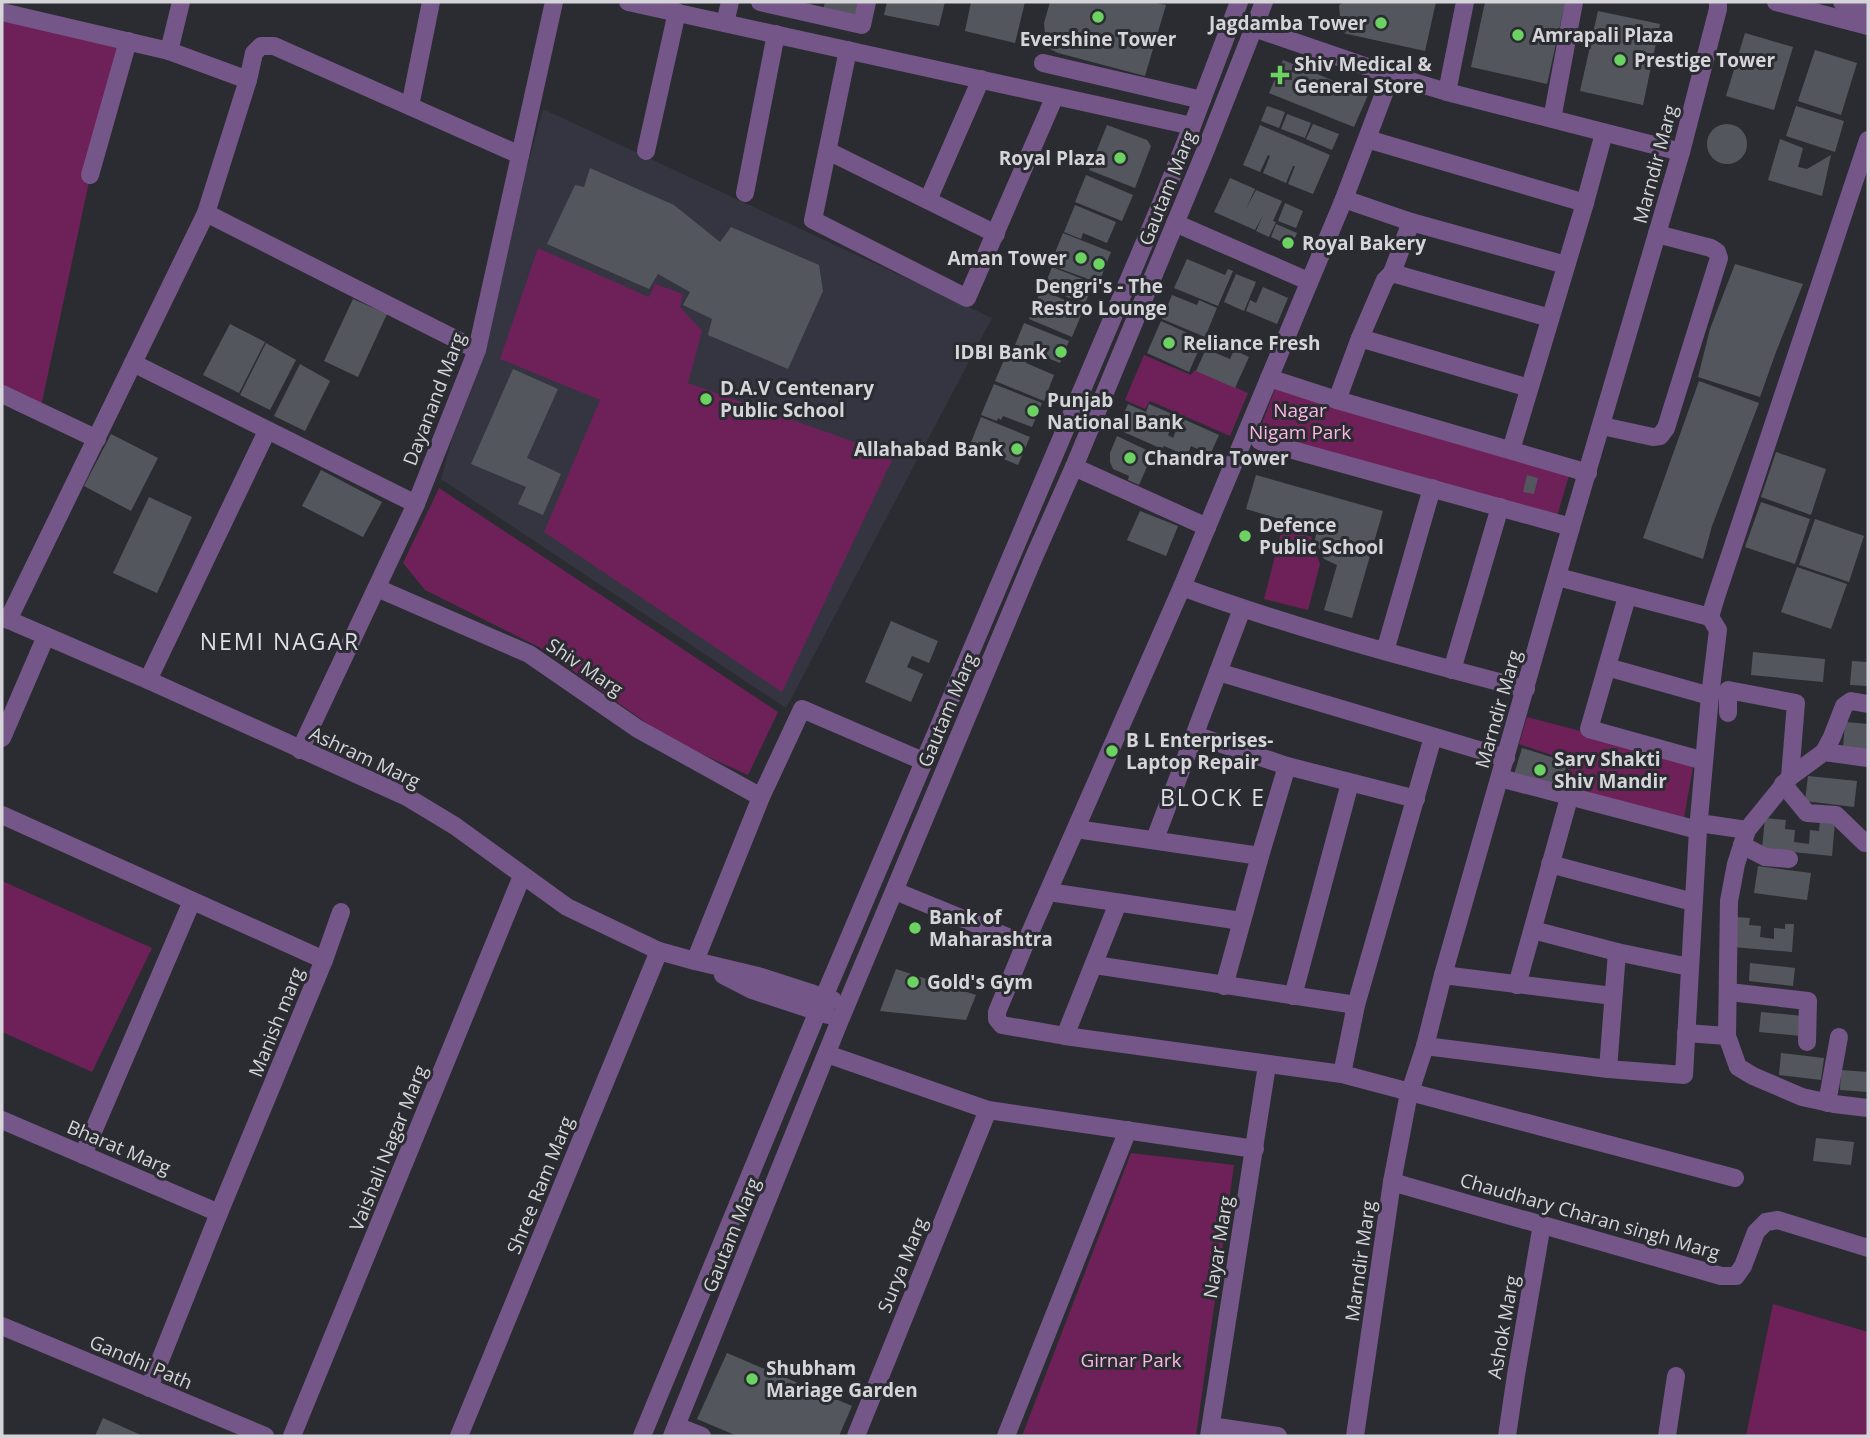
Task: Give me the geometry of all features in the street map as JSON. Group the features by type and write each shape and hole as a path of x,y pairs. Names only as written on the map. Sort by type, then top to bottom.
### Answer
{"street":[{"path":"169,51 181,2"},
{"path":"410,106 430,2"},
{"name":"Dayanand Marg","path":"300,750 416,504 477,350 554,2"},
{"path":"628,2 683,9 725,23 1192,127"},
{"path":"725,23 730,2"},
{"path":"760,2 816,8 862,24 867,2"},
{"name":"Gautam Marg","path":"642,1436 923,761 1192,127 1239,2"},
{"name":"Gautam Marg","path":"675,1431 843,1013 1074,467 1264,2"},
{"path":"1447,92 1465,2"},
{"path":"1552,119 1574,2"},
{"name":"Marndir Marg","path":"1355,1436 1392,1182 1410,1091 1681,152 1718,2"},
{"path":"1776,2 1868,26"},
{"path":"1842,2 1868,8"},
{"path":"808,41 816,8"},
{"path":"646,151 683,9"},
{"path":"2,12 169,51 248,80"},
{"path":"1254,28 1447,92 1681,152"},
{"path":"745,193 776,34"},
{"path":"90,175 128,41"},
{"path":"5,618 97,439 206,214 254,53 261,46 274,46 520,155"},
{"path":"848,50 813,220 967,298 1055,96"},
{"path":"1043,63 1202,100"},
{"path":"1391,75 1344,199 1269,378 1214,525 1182,587 1076,828 997,1012 997,1019 1002,1025 1065,1036 1342,1074 1735,1178"},
{"path":"928,200 981,79"},
{"path":"1511,450 1604,132"},
{"path":"1367,139 1585,203"},
{"path":"1710,617 1868,140"},
{"path":"828,151 996,234"},
{"path":"1344,199 1411,222 1566,265"},
{"path":"206,214 477,350"},
{"path":"1337,400 1360,338 1385,280 1392,273 1411,222"},
{"path":"1175,223 1308,281"},
{"path":"1602,426 1653,437 1660,436 1666,428 1719,258 1717,252 1711,248 1657,234"},
{"path":"1392,273 1550,318"},
{"path":"1360,338 1529,388"},
{"path":"134,363 416,504"},
{"path":"1269,378 1588,472"},
{"path":"2,394 97,439"},
{"path":"148,680 267,431"},
{"path":"1260,441 1571,527"},
{"path":"1074,467 1214,525"},
{"path":"1385,651 1432,488"},
{"path":"1452,670 1500,507"},
{"path":"1425,1046 1608,1069 1684,1075 1698,826 1718,630 1710,617 1558,578"},
{"path":"1182,587 1242,609 1526,689"},
{"name":"Shiv Marg","path":"377,588 529,654 638,729 761,797"},
{"path":"1627,597 1589,729 1704,761"},
{"path":"1155,839 1242,609"},
{"name":"Ashram Marg","path":"5,618 407,797 455,826 567,907 659,951 695,961 752,989 821,1004 843,1013"},
{"path":"2,738 46,636"},
{"path":"1607,667 1710,696"},
{"path":"1218,672 1506,758"},
{"path":"1728,713 1728,690 1796,703 1786,781 1807,813 1836,815 1865,843"},
{"path":"1868,704 1852,701 1844,706 1824,752 1786,781 1744,837 1729,901 1727,957 1727,1036 1738,1067 1802,1097 1868,1108"},
{"path":"695,961 761,797 802,709 923,761"},
{"path":"1195,735 1287,766 1416,799"},
{"path":"1342,1074 1356,1005 1433,737"},
{"path":"1824,752 1868,758"},
{"path":"1224,985 1287,766"},
{"path":"1500,778 1569,797 1744,837 1765,857 1789,859"},
{"path":"1293,996 1350,783"},
{"path":"1517,985 1569,797"},
{"name":"Manish marg","path":"2,815 324,960 149,1388"},
{"path":"1076,828 1260,856"},
{"path":"1549,864 1693,902"},
{"name":"Vaishali Nagar Marg","path":"292,1436 522,876"},
{"path":"895,891 1026,944"},
{"path":"1049,892 1241,921"},
{"path":"83,1155 192,901"},
{"path":"1065,1036 1118,903"},
{"path":"324,960 341,912"},
{"path":"1534,930 1616,952 1689,967"},
{"name":"Shree Ram Marg","path":"459,1436 659,951"},
{"path":"1608,1069 1616,952"},
{"path":"1094,965 1356,1005"},
{"path":"1443,975 1613,996"},
{"path":"1729,992 1808,1001 1807,1042"},
{"path":"1686,1032 1727,1036"},
{"path":"1828,1102 1839,1037"},
{"path":"827,1054 988,1110 1255,1149"},
{"name":"Nayar Marg","path":"1210,1431 1267,1065"},
{"name":"Surya Marg","path":"856,1436 988,1110"},
{"name":"Bharat Marg","path":"2,1120 219,1213"},
{"path":"1006,1436 1128,1129"},
{"name":"Chaudhary Charan singh Marg","path":"1392,1182 1721,1276 1735,1276 1756,1232 1766,1222 1778,1220 1868,1248"},
{"name":"Ashok Marg","path":"1507,1436 1542,1224"},
{"name":"Gandhi Path","path":"2,1326 265,1436"},
{"path":"1667,1436 1676,1376"},
{"path":"675,1431 702,1436"},
{"path":"1210,1431 1278,1436"}],"shaded area":[{"name":"D.A.V Centenary Public School","path":"543,109 992,318 786,708 441,479"}],"green space":[{"path":"2,20 118,46 39,416 2,401"},
{"path":"538,248 649,297 655,284 683,294 680,307 702,331 688,383 894,456 782,692 544,532 600,400 500,359"},
{"path":"1144,355 1191,375 1195,370 1248,393 1230,436 1150,401 1145,409 1125,400"},
{"name":"Nagar Nigam Park","path":"1275,389 1570,472 1558,513 1552,516 1258,434"},
{"path":"439,488 778,712 748,775 669,739 541,648 425,590 403,563"},
{"path":"1282,529 1312,537 1320,564 1308,610 1264,599"},
{"path":"1527,717 1694,761 1683,824 1563,793 1570,761 1519,744"},
{"path":"2,881 152,948 92,1072 2,1032"},
{"name":"Girnar Park","path":"1131,1153 1234,1165 1196,1436 1022,1436"},
{"path":"1773,1304 1868,1332 1868,1436 1746,1436"}],"building":[{"path":"825,2 862,2 859,17 823,10"},
{"path":"887,2 945,2 939,26 884,15"},
{"path":"971,2 1025,2 1015,43 965,31"},
{"path":"1050,2 1151,2 1166,5 1145,76 1058,53 1046,47 1044,23"},
{"name":"Jagdamba Tower","path":"1344,2 1436,2 1425,51 1329,30 1332,17 1340,16 1339,5"},
{"name":"Amrapali Plaza","path":"1485,2 1565,3 1547,84 1471,67"},
{"name":"Prestige Tower","path":"1598,11 1660,24 1643,105 1580,91"},
{"path":"1745,33 1793,47 1774,110 1726,96"},
{"path":"1815,50 1857,63 1841,115 1798,101"},
{"path":"1283,60 1368,95 1354,127 1269,93"},
{"path":"1267,106 1285,112 1279,128 1261,121"},
{"path":"1796,106 1844,121 1835,152 1786,136"},
{"path":"1287,114 1311,123 1305,138 1281,129"},
{"path":"1313,124 1339,134 1332,150 1306,139"},
{"path":"1727,124 1741,130 1747,144 1741,158 1727,164 1713,158 1707,144 1713,130"},
{"name":"Royal Plaza","path":"1107,125 1147,140 1151,146 1135,188 1089,170"},
{"path":"1260,125 1330,155 1313,194 1288,184 1295,166 1286,183 1263,173 1270,156 1268,155 1260,172 1243,165"},
{"path":"1780,139 1803,148 1798,167 1807,169 1831,155 1822,196 1768,180"},
{"path":"590,168 674,205 720,242 731,227 819,265 823,291 788,369 708,335 712,319 683,305 690,292 658,274 649,289 547,244 575,185 584,187"},
{"path":"1086,175 1133,195 1122,221 1075,202"},
{"path":"1230,178 1255,189 1246,209 1256,190 1282,201 1269,237 1256,231 1263,215 1255,230 1214,212"},
{"path":"1285,203 1303,211 1296,228 1278,221"},
{"path":"1075,205 1116,222 1107,243 1083,233 1081,239 1064,232"},
{"path":"1276,224 1297,233 1291,246 1271,237"},
{"name":"Aman Tower","path":"1063,233 1111,252 1099,283 1050,265"},
{"path":"1187,259 1225,275 1228,269 1233,271 1218,306 1174,288"},
{"path":"1735,264 1803,284 1760,397 1698,377 1710,329"},
{"path":"1052,267 1093,283 1085,304 1044,288"},
{"path":"1236,274 1256,282 1244,311 1224,302"},
{"path":"1263,287 1288,298 1277,324 1246,311 1250,300 1256,303"},
{"path":"1041,290 1084,308 1072,337 1029,319"},
{"path":"1172,295 1197,305 1199,300 1217,308 1205,337 1162,319"},
{"path":"353,299 387,314 358,377 324,361"},
{"path":"1161,321 1203,340 1189,372 1147,353"},
{"path":"1024,323 1069,341 1060,363 1015,345"},
{"path":"230,324 265,342 239,393 203,375"},
{"path":"266,343 296,360 270,410 240,395"},
{"path":"1010,346 1030,354 1026,363 1054,375 1044,401 995,381"},
{"path":"1206,349 1230,359 1234,350 1249,357 1235,388 1196,371"},
{"path":"300,364 330,381 305,431 274,416"},
{"path":"513,369 558,389 527,458 561,474 543,515 518,504 526,487 471,464"},
{"path":"1699,381 1759,403 1712,526 1703,559 1643,538"},
{"path":"994,384 1042,403 1032,427 1003,416 997,421 981,415"},
{"path":"1128,404 1146,412 1149,404 1177,416 1168,435 1173,438 1181,418 1219,435 1210,455 1191,446 1187,456 1164,446 1162,449 1117,429"},
{"path":"981,417 1030,437 1018,465 970,445"},
{"path":"111,434 158,458 131,511 84,486"},
{"name":"Chandra Tower","path":"1117,436 1153,453 1139,485 1128,480 1129,476 1113,469 1110,453"},
{"path":"1776,452 1826,469 1811,515 1761,497"},
{"path":"321,470 382,502 363,537 302,506"},
{"path":"1256,475 1383,511 1352,618 1324,610 1337,565 1324,559 1315,540 1317,530 1246,509"},
{"path":"1527,475 1538,478 1534,494 1523,492"},
{"path":"149,497 192,517 157,593 113,573"},
{"path":"1761,502 1810,519 1795,564 1745,547"},
{"path":"1140,511 1178,526 1166,556 1127,540"},
{"path":"1815,519 1864,536 1849,582 1799,565"},
{"path":"1797,567 1847,584 1831,629 1781,612"},
{"path":"891,621 938,641 929,663 912,656 907,667 923,674 911,702 865,682"},
{"path":"1753,652 1825,659 1823,682 1751,675"},
{"path":"1852,661 1868,662 1868,686 1850,685"},
{"path":"1845,722 1868,724 1868,750 1843,748"},
{"name":"Sarv Shakti Shiv Mandir","path":"1522,748 1567,762 1560,792 1513,778"},
{"path":"1808,776 1857,781 1854,807 1805,801"},
{"path":"1765,818 1786,820 1785,829 1795,830 1794,842 1809,844 1810,830 1819,831 1820,820 1835,822 1832,856 1762,849"},
{"path":"1758,866 1811,873 1807,900 1754,893"},
{"path":"1735,917 1750,918 1749,925 1761,926 1760,937 1774,939 1774,928 1785,929 1785,924 1794,924 1792,952 1732,947"},
{"path":"1750,963 1795,968 1793,986 1749,981"},
{"name":"Gold's Gym","path":"896,969 976,995 966,1020 880,1011"},
{"path":"1761,1012 1803,1016 1801,1036 1759,1032"},
{"path":"1781,1053 1824,1058 1821,1080 1779,1075"},
{"path":"1841,1070 1868,1072 1868,1092 1840,1090"},
{"path":"1816,1138 1854,1142 1851,1165 1813,1161"},
{"name":"Shubham Mariage Garden","path":"727,1353 852,1406 839,1436 737,1436 697,1419"},
{"path":"103,1418 143,1436 95,1436"}],"place":[{"name":"Evershine Tower","path":"1098,17"},
{"name":"Jagdamba Tower","path":"1381,23"},
{"name":"Amrapali Plaza","path":"1518,35"},
{"name":"Prestige Tower","path":"1620,60"},
{"name":"Shiv Medical & General Store","path":"1280,75"},
{"name":"Royal Plaza","path":"1120,158"},
{"name":"Royal Bakery","path":"1288,243"},
{"name":"Aman Tower","path":"1081,258"},
{"name":"Dengri's - The Restro Lounge","path":"1099,264"},
{"name":"Reliance Fresh","path":"1169,343"},
{"name":"IDBI Bank","path":"1061,352"},
{"name":"D.A.V Centenary Public School","path":"706,399"},
{"name":"Punjab National Bank","path":"1033,411"},
{"name":"Allahabad Bank","path":"1017,449"},
{"name":"Chandra Tower","path":"1130,458"},
{"name":"Defence Public School","path":"1245,536"},
{"name":"B L Enterprises- Laptop Repair","path":"1112,751"},
{"name":"Sarv Shakti Shiv Mandir","path":"1540,770"},
{"name":"Bank of Maharashtra","path":"915,928"},
{"name":"Gold's Gym","path":"913,982"},
{"name":"Shubham Mariage Garden","path":"752,1379"}],"district":[{"name":"NEMI NAGAR","path":"280,642"},
{"name":"BLOCK E","path":"1213,798"}]}
